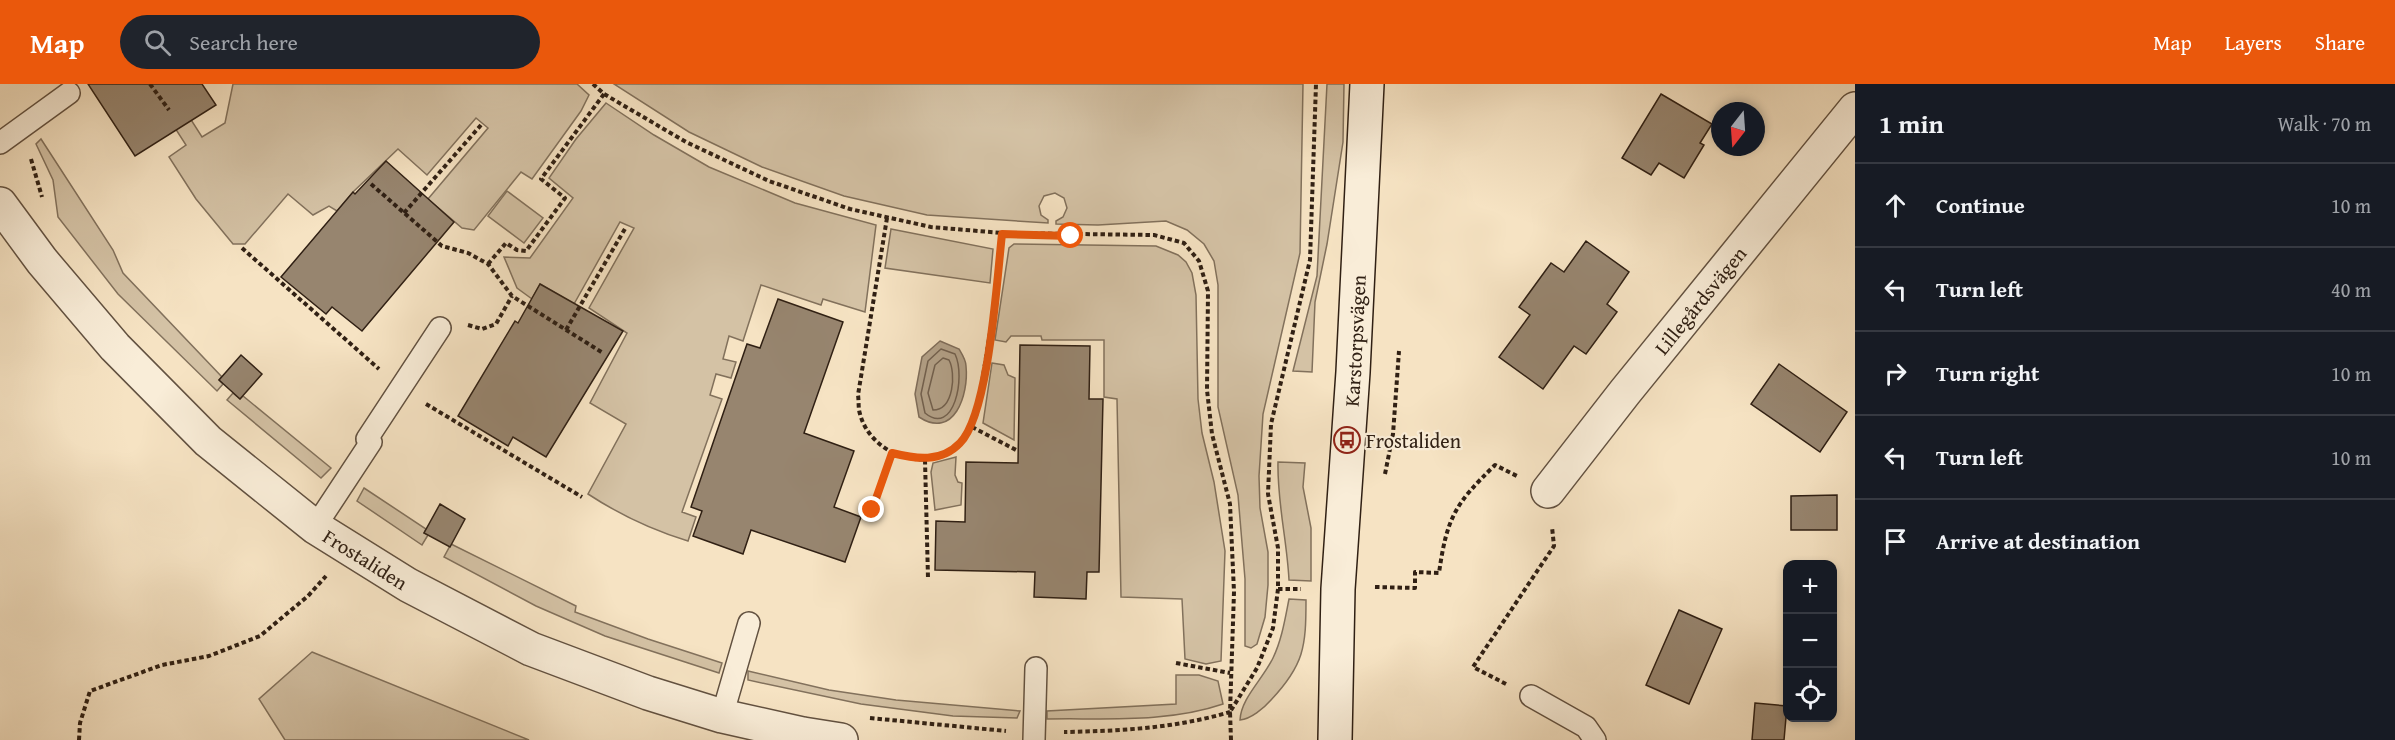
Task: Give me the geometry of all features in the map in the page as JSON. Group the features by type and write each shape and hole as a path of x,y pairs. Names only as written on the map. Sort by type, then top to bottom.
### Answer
{"street":[{"name":"Karstorpsvägen","path":"1334,740 1338,589 1353,372 1367,84"},
{"name":"Lillegårdsvägen","path":"1548,491 1855,109"},
{"name":"Frostaliden","path":"0,204 42,261 115,347 208,441 315,527 408,585 531,649 648,693 722,716 803,734 851,728"}],"lane":[{"path":"8,137 69,93"},
{"path":"315,527 440,328"},
{"path":"722,716 749,623"},
{"path":"1034,736 1036,668"},
{"path":"1531,696 1586,728 1595,740"}],"path":[{"path":"150,84 169,110"},
{"path":"593,84 604,94 686,142 769,181 850,209 931,227 1002,234 1154,235 1184,243 1199,261 1208,291 1207,390 1212,434 1230,504 1234,592 1230,673 1231,740"},
{"path":"851,728 981,730 1034,736 1155,728 1199,721 1230,712 1257,668 1273,628 1278,589 1278,548 1268,494 1271,424 1310,260 1316,84"},
{"path":"488,264 506,243 517,250 526,251 565,198 541,179 604,94"},
{"path":"404,213 481,125"},
{"path":"8,137 33,163 42,201"},
{"path":"371,184 442,246 468,253 488,264 512,296 603,353"},
{"path":"887,218 858,395 860,414 867,431 877,443 892,453 926,460 945,454 960,443 972,427 979,402 993,318 1002,234"},
{"path":"566,330 626,227"},
{"path":"462,320 468,325 482,329 496,324 512,296"},
{"path":"1271,424 1280,424"},
{"path":"972,427 1018,451"},
{"path":"872,510 892,453"},
{"path":"926,460 928,578"},
{"path":"1371,587 1415,588 1416,572 1439,573 1448,525 1470,490 1495,465 1548,491 1554,546 1473,667"},
{"path":"79,740 80,723 90,692 162,665 209,656 260,636 308,596 351,549"},
{"path":"1278,589 1310,589"},
{"path":"1176,663 1230,673"}],"shaded area":[{"path":"233,84 577,84 589,95 581,111 532,179 521,172 474,230 462,228 428,199 488,128 476,118 427,175 398,149 353,192 337,211 329,206 313,215 288,194 245,244 233,244 196,199 169,157 186,145 166,114 181,104 202,137 225,123"},
{"path":"614,84 1303,84 1300,253 1263,414 1259,476 1260,508 1268,552 1268,585 1265,617 1257,644 1251,648 1245,646 1245,579 1238,495 1218,407 1218,285 1214,261 1204,244 1187,230 1166,221 1098,225 1056,224 1056,221 1063,217 1067,208 1064,198 1055,193 1044,196 1039,206 1041,215 1048,220 1048,223 927,215 844,196 762,167 689,132"},
{"path":"1327,84 1344,84 1343,142 1327,244 1315,302 1312,372 1293,371 1317,276"},
{"path":"606,103 654,135 709,167 795,203 876,225 865,312 823,299 821,305 761,285 743,341 729,336 723,359 736,362 731,378 716,374 710,395 722,399 682,512 696,517 688,541 636,521 588,494 626,424 590,403 627,333 589,308 634,228 620,222 574,304 540,284 532,299 517,288 504,257 530,258 573,198 549,178 576,139"},
{"path":"41,139 113,250 123,273 222,377 219,380 223,384 217,391 118,294 58,217 53,180 36,144"},
{"path":"507,191 543,218 524,243 488,216"},
{"path":"891,229 993,249 990,283 885,268"},
{"path":"1014,244 1156,246 1178,255 1186,262 1192,273 1196,295 1198,399 1202,433 1214,482 1225,551 1221,661 1206,664 1185,659 1182,599 1121,597 1117,399 1104,397 1104,340 1042,340 1041,336 1011,336 1006,342 995,340 1009,248"},
{"path":"992,363 1004,365 1008,375 1015,378 1014,440 983,423"},
{"path":"233,393 240,399 243,396 331,468 321,478 227,400"},
{"path":"956,457 955,475 958,482 962,483 961,505 935,510 931,472 933,463"},
{"path":"1278,462 1305,463 1303,487 1311,528 1311,581 1289,580"},
{"path":"364,488 426,529 424,533 428,535 422,545 357,501"},
{"path":"451,544 576,606 575,612 722,663 719,673 605,636 536,606 444,557"},
{"path":"1289,599 1306,600 1304,643 1297,665 1282,688 1265,706 1253,715 1240,720 1244,704 1276,651"},
{"path":"312,652 529,740 285,740 259,699"},
{"path":"748,671 829,690 896,700 1020,711 1017,718 953,716 861,704 748,680"},
{"path":"1176,675 1199,675 1218,681 1223,704 1158,717 1047,719 1047,711 1176,704"}],"water":[{"path":"940,341 959,349 964,357 965,389 957,411 950,419 942,423 931,423 919,417 915,394 922,357"}],"building":[{"path":"88,84 202,84 216,105 135,156"},
{"path":"1661,94 1711,123 1700,143 1704,145 1684,178 1659,163 1651,175 1622,158"},
{"path":"386,161 454,222 362,331 332,307 326,314 281,277 353,192 355,194"},
{"path":"1586,241 1629,272 1607,304 1617,312 1586,354 1574,346 1543,389 1499,357 1530,315 1519,307 1551,263 1564,272"},
{"path":"540,284 623,331 546,457 513,437 508,446 458,416 515,321 518,323"},
{"path":"778,299 843,322 804,433 854,451 834,507 861,517 845,562 751,530 743,554 693,536 702,511 691,507 747,344 760,348"},
{"path":"1020,345 1090,346 1089,399 1103,399 1099,572 1087,572 1086,599 1034,597 1035,572 935,570 936,521 965,522 966,462 1018,463"},
{"path":"241,355 262,374 240,399 219,380"},
{"path":"1779,364 1847,412 1820,452 1751,404"},
{"path":"1837,495 1837,530 1791,530 1791,496"},
{"path":"440,504 465,519 450,547 424,533"},
{"path":"1679,610 1722,629 1689,704 1646,685"},
{"path":"1755,703 1783,706 1783,722 1786,722 1784,740 1752,740"}],"place":[{"name":"Frostaliden","path":"1347,440"}],"route":[{"path":"872,510 892,453 926,460 945,454 960,443 972,427 977,413 994,308 1002,234 1071,236"}]}
